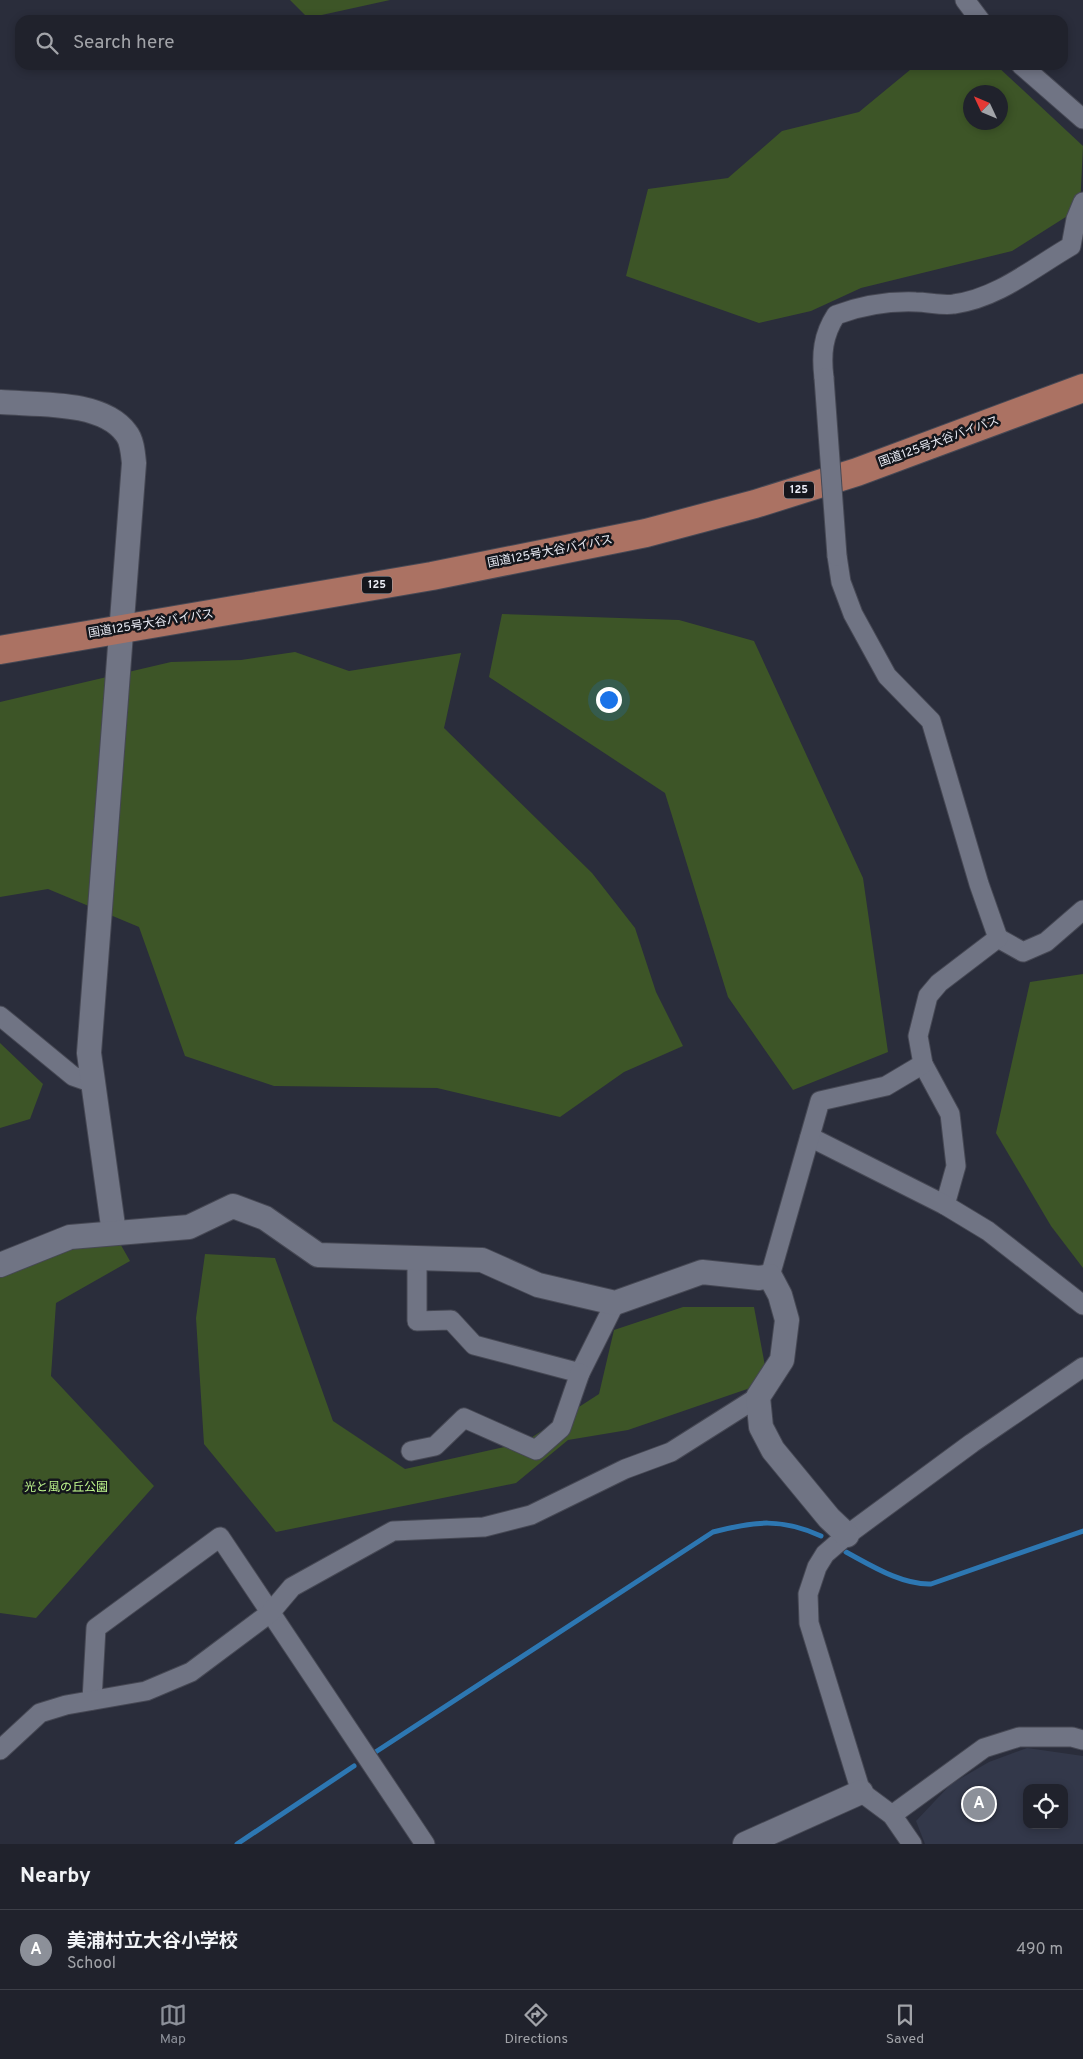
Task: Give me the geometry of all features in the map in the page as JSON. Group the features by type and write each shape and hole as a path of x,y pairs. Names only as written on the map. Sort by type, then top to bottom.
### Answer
{"highway":[{"name":"国道125号大谷バイパス","path":"0,650 432,576 646,533 755,504 857,472 1083,388"}],"street":[{"path":"965,0 976,15"},
{"path":"1027,70 1083,119"},
{"path":"1083,202 1076,219 1071,246 1004,288 979,299 952,304 882,303 836,314 830,325 821,355 837,556 841,582 853,614 887,676 931,721 979,884 998,938 1024,952 1046,942 1083,910"},
{"path":"0,402 83,409 94,412 112,421 126,432 133,451 134,463 122,629 89,1053 114,1233"},
{"path":"946,1205 956,1166 950,1114 923,1064 918,1036 928,996 939,983 998,938"},
{"path":"0,1016 73,1076 93,1082"},
{"path":"0,1750 40,1713 92,1700 146,1691 191,1672 270,1613 292,1588 393,1531 484,1527 531,1515 625,1469 671,1452 758,1397 782,1360 787,1320 780,1295 770,1276 820,1102 886,1086 923,1064"},
{"path":"810,1137 946,1205 988,1231 1083,1305"},
{"path":"0,1265 70,1237 189,1227 234,1206 265,1218 318,1255 482,1260 538,1286 615,1303 702,1272 759,1278 770,1276"},
{"path":"416,1258 417,1321 451,1320 474,1345 580,1373"},
{"path":"411,1451 435,1446 464,1418 536,1450 561,1428 580,1373 615,1303"},
{"path":"912,1844 892,1815 861,1792 809,1623 808,1594 817,1566 826,1554 847,1535 972,1442 1083,1367"},
{"path":"758,1397 761,1428 773,1450 829,1518 847,1535"},
{"path":"92,1700 96,1628 220,1537 425,1844"},
{"path":"892,1815 984,1748 1019,1737 1072,1737 1083,1740"},
{"path":"745,1844 861,1792"}],"shaded area":[{"path":"1027,1748 1083,1756 1083,1844 925,1844 916,1821 951,1784 989,1762"}],"green space":[{"path":"290,0 390,0 322,15 305,15"},
{"path":"910,70 1001,70 1083,146 1080,208 1012,251 861,288 811,311 759,323 626,276 648,189 728,178 782,131 859,112"},
{"path":"502,614 679,620 754,641 863,878 888,1052 793,1090 728,997 665,793 489,677"},
{"path":"295,652 349,671 461,653 444,728 592,873 635,928 656,992 683,1046 624,1072 560,1117 437,1088 274,1086 185,1056 139,927 48,889 0,897 0,702 171,662 241,660"},
{"path":"1083,974 1083,1268 1051,1226 996,1133 1030,982"},
{"path":"0,1043 43,1084 30,1119 0,1128"},
{"name":"光と風の丘公園","path":"114,1233 130,1261 56,1303 51,1376 154,1486 36,1618 0,1613 0,1265"},
{"path":"205,1254 275,1258 333,1421 405,1469 523,1443 599,1394 614,1330 683,1307 754,1307 768,1382 628,1430 568,1440 516,1483 276,1532 204,1444 196,1318"}],"waterway":[{"path":"374,1753 713,1532 742,1525 768,1523 793,1526 821,1536"},
{"path":"846,1552 898,1578 931,1584 1083,1531"},
{"path":"237,1844 354,1766"}],"place":[{"name":"美浦村立大谷小学校","path":"979,1804"}]}
